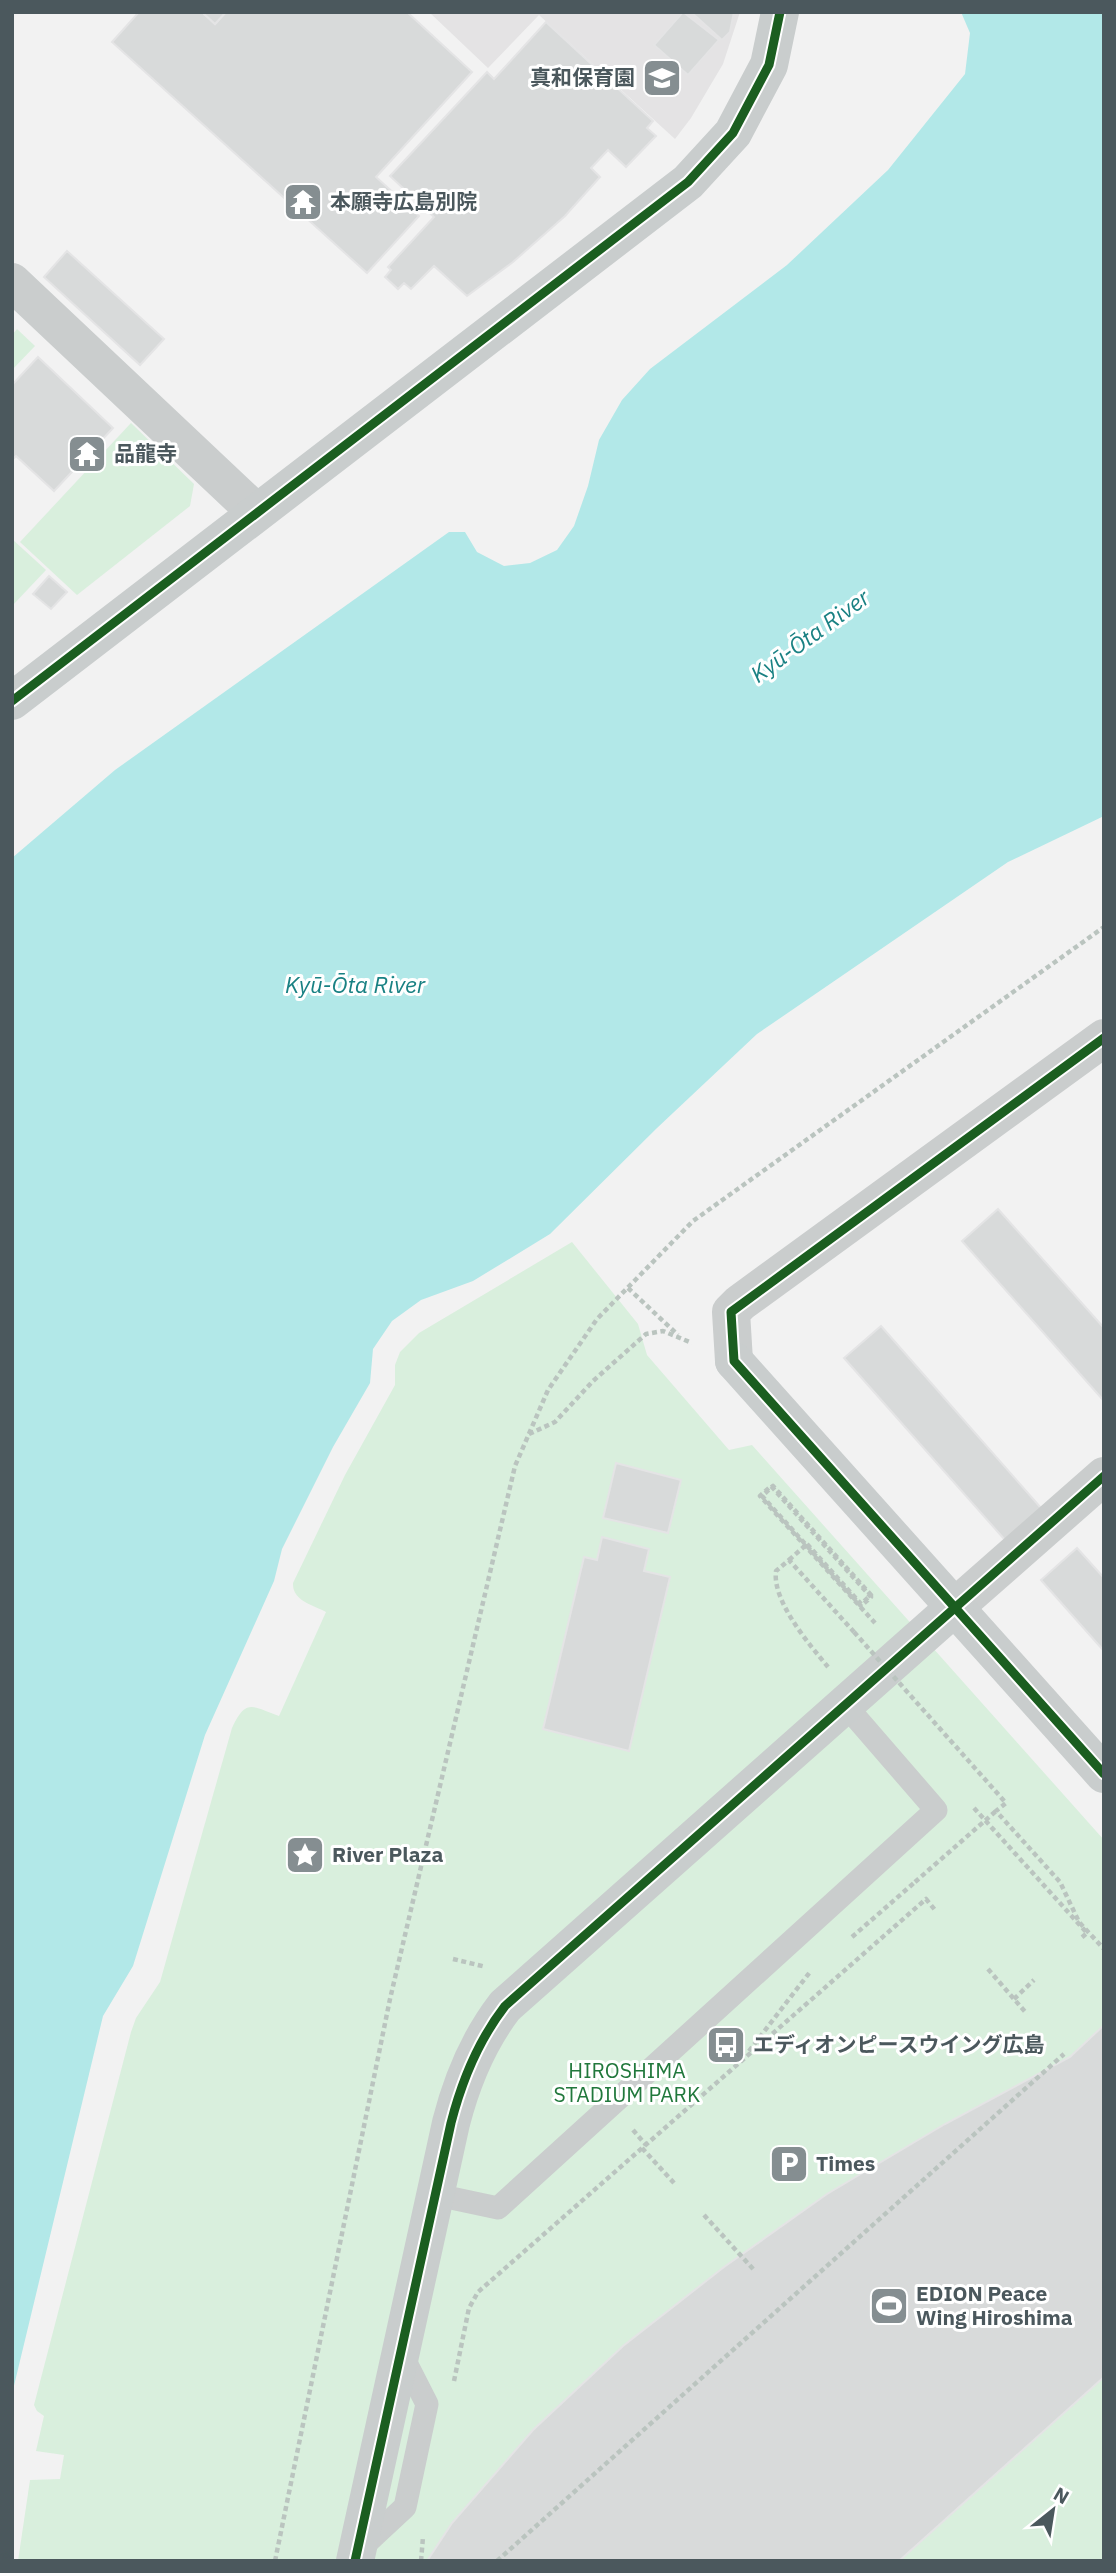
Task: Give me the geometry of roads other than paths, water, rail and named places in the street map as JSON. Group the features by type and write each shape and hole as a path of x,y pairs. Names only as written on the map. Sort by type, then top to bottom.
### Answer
{"street":[{"path":"12,701 688,182 733,133 769,65 780,12"},
{"path":"12,282 256,512"},
{"path":"1104,1038 731,1312 734,1361 1104,1774"},
{"path":"356,2556 460,2088 486,2030 505,2006 1104,1476"}],"lane":[{"path":"437,2195 498,2208 936,1810 846,1706"}],"water":[{"name":"Kyū-Ōta River","path":"961,12 1104,12 1104,816 1008,862 757,1034 550,1234 473,1281 421,1300 392,1321 373,1349 370,1383 333,1447 282,1549 274,1581 205,1735 133,1966 103,2016 12,2394 12,858 115,770 449,532 465,532 477,552 504,566 530,563 557,550 574,526 588,486 599,440 622,400 650,369 787,265 888,170 965,74 970,33"}],"place":[{"name":"真和保育園","path":"662,78"},
{"name":"本願寺広島別院","path":"303,202"},
{"name":"品龍寺","path":"87,454"},
{"name":"River Plaza","path":"305,1855"},
{"name":"エディオンピースウイング広島","path":"726,2045"},
{"name":"Times","path":"789,2164"},
{"name":"EDION Peace Wing Hiroshima","path":"889,2306"}],"park label":[{"name":"HIROSHIMA STADIUM PARK","path":"627,2083"}]}
